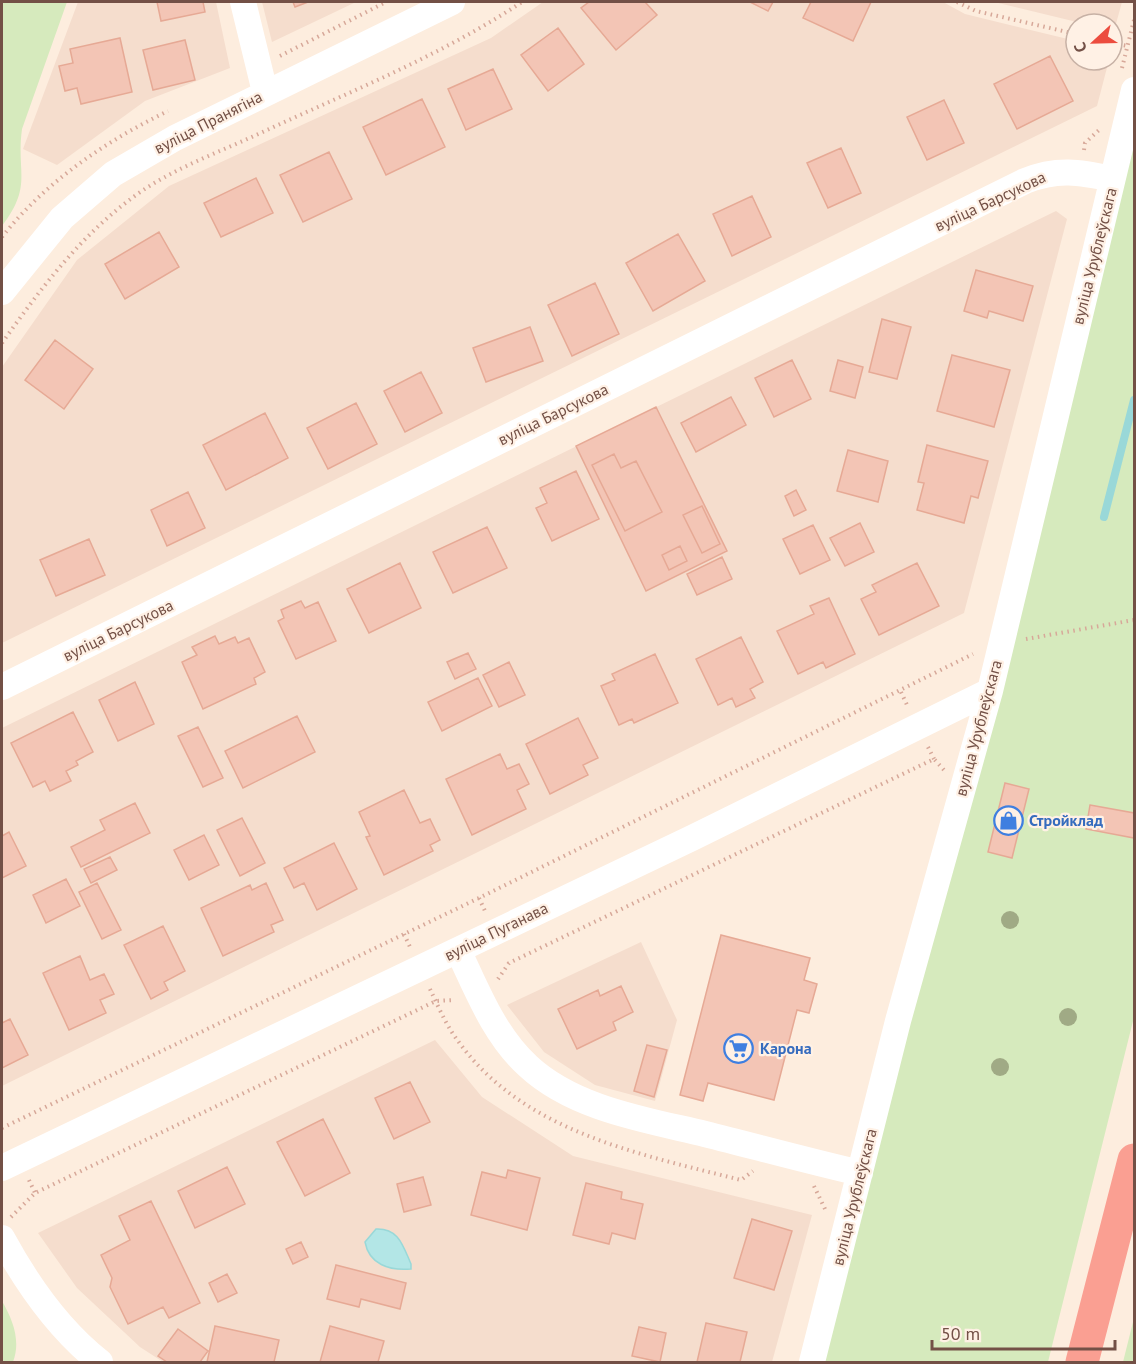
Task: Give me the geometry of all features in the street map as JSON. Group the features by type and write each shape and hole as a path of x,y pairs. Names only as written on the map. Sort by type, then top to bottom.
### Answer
{"highway":[{"path":"1082,1362 1134,1160"}],"street":[{"path":"243,2 265,92"},
{"name":"вуліца Пранягіна","path":"2,292 62,218 113,174 175,138 265,92 417,21 452,2"},
{"name":"вуліца Урублеўскага","path":"812,1362 898,1021 990,691 1134,90"},
{"name":"вуліца Барсукова","path":"2,687 1025,181 1051,172 1068,170 1112,179"},
{"name":"вуліца Пуганава","path":"2,1168 458,950 990,691"},
{"path":"458,950 487,1011 507,1042 529,1067 562,1089 640,1118 860,1173"},
{"path":"2,1238 44,1305 63,1328 99,1362"}],"path":[{"path":"2,343 62,264 105,221 142,191 189,166 424,58 472,33 522,2"},
{"path":"957,2 976,11 1064,31"},
{"path":"1124,45 1128,46"},
{"path":"2,1128 479,898 977,652 1001,644 1134,620"}],"shaded area":[{"path":"78,2 216,2 230,68 145,101 57,165 23,149"},
{"path":"262,2 356,2 272,42"},
{"path":"543,2 943,2 965,14 1064,38 1064,72 1106,72 1097,106 2,643 2,367 77,260 169,186 491,38"},
{"path":"994,2 1122,2 1119,12 1064,12 1064,19"},
{"path":"1056,211 1067,219 964,613 2,1086 2,728"},
{"path":"641,942 677,1020 655,1101 595,1085 544,1052 507,1005"},
{"path":"435,1040 482,1097 573,1156 812,1215 772,1362 163,1362 140,1347 77,1288 38,1233"}],"green space":[{"path":"2,2 67,2 22,129 20,189 12,212 2,226"},
{"path":"1134,139 1134,1017 1048,1362 824,1362"},
{"path":"2,1301 15,1331 16,1346 13,1362 2,1362"},
{"path":"1134,1318 1134,1362 1123,1362"}],"water":[{"path":"376,1229 384,1229 399,1239 411,1264 411,1269 388,1267 371,1256 365,1242"}],"building":[{"path":"157,2 203,2 205,12 161,21"},
{"path":"293,2 308,2 295,7"},
{"path":"589,2 645,2 657,15 616,50 581,8"},
{"path":"750,2 773,2 768,11"},
{"path":"811,2 871,2 853,41 803,18"},
{"path":"558,28 584,64 548,91 521,55"},
{"path":"120,38 132,92 81,104 77,88 65,91 59,66 73,63 70,49"},
{"path":"185,40 195,80 153,90 143,50"},
{"path":"1050,56 1073,101 1017,129 994,84"},
{"path":"493,69 512,109 466,130 448,89"},
{"path":"422,99 445,147 386,175 363,127"},
{"path":"944,100 964,143 927,160 907,117"},
{"path":"841,148 861,193 828,208 807,163"},
{"path":"329,152 352,199 303,222 280,175"},
{"path":"256,178 273,213 221,237 204,203"},
{"path":"752,196 771,237 732,256 713,214"},
{"path":"159,232 179,267 125,299 105,264"},
{"path":"678,234 705,281 653,311 626,263"},
{"path":"976,270 1033,286 1023,321 989,311 987,318 964,311"},
{"path":"595,283 619,334 572,356 548,305"},
{"path":"882,319 911,327 897,379 869,372"},
{"path":"530,327 543,361 486,382 473,348"},
{"path":"55,340 93,369 64,409 25,380"},
{"path":"952,355 1010,370 994,427 937,411"},
{"path":"792,360 811,399 774,417 755,378"},
{"path":"838,360 863,367 855,398 830,391"},
{"path":"421,372 442,413 405,432 384,391"},
{"path":"731,397 746,425 696,452 681,423"},
{"path":"356,403 377,444 328,469 307,428"},
{"path":"656,407 727,551 646,591 576,446"},
{"path":"265,413 288,458 226,490 203,445"},
{"path":"927,445 988,461 978,498 971,496 964,523 917,510 924,483 918,482"},
{"path":"848,450 888,461 878,502 837,491"},
{"path":"614,454 621,468 636,461 662,512 625,531 592,465"},
{"path":"576,471 599,519 552,541 536,508 547,503 540,488"},
{"path":"796,490 806,510 794,516 785,496"},
{"path":"188,492 205,528 167,546 151,510"},
{"path":"702,506 720,544 702,553 683,515"},
{"path":"860,523 874,552 845,566 830,538"},
{"path":"813,525 830,560 800,574 783,539"},
{"path":"487,527 507,568 453,593 433,552"},
{"path":"89,539 105,575 56,596 40,560"},
{"path":"680,546 687,561 669,570 662,555"},
{"path":"722,557 732,579 697,595 687,574"},
{"path":"400,563 421,608 369,633 347,589"},
{"path":"917,563 939,606 879,635 861,599 876,592 872,585"},
{"path":"829,598 855,654 826,668 823,662 798,674 777,631 814,614 810,606"},
{"path":"301,601 305,608 318,602 336,641 296,659 278,621 284,618 281,610"},
{"path":"215,636 219,644 235,637 238,643 249,638 265,672 254,678 256,684 203,709 182,662 197,655 192,647"},
{"path":"741,637 763,682 750,689 755,698 736,707 732,698 718,705 696,659"},
{"path":"468,653 476,669 455,679 447,662"},
{"path":"655,654 678,703 634,723 632,719 619,725 601,686 615,680 612,674"},
{"path":"509,662 525,695 499,707 483,675"},
{"path":"478,678 492,706 442,731 428,702"},
{"path":"135,682 154,724 118,741 99,700"},
{"path":"73,712 93,752 76,761 78,765 66,771 71,781 50,791 45,781 33,787 11,743"},
{"path":"297,716 315,752 243,788 225,751"},
{"path":"578,718 598,758 583,765 588,775 550,794 526,744"},
{"path":"198,727 223,778 203,787 178,736"},
{"path":"500,754 507,769 519,764 529,784 517,790 526,809 472,835 446,779"},
{"name":"Стройклад","path":"1005,783 1029,789 1012,858 988,852"},
{"path":"404,790 420,823 430,819 440,840 430,845 433,851 384,875 366,837 370,836 359,812"},
{"path":"135,803 150,833 81,867 71,847 105,830 100,820"},
{"path":"1090,805 1134,813 1134,838 1086,829"},
{"path":"242,818 265,863 240,876 217,830"},
{"path":"9,832 26,866 2,878 2,836"},
{"path":"204,835 219,865 189,880 174,850"},
{"path":"334,843 357,889 317,910 304,883 294,888 284,868"},
{"path":"110,857 117,870 91,883 84,869"},
{"path":"66,879 80,906 46,923 33,895"},
{"path":"97,883 121,930 102,939 79,892"},
{"path":"266,883 283,920 271,925 274,932 223,956 201,908 250,885 252,890"},
{"path":"163,926 185,971 164,982 168,990 151,999 124,945"},
{"name":"Карона","path":"721,935 810,958 804,980 817,984 809,1013 797,1010 774,1100 708,1083 703,1101 680,1095"},
{"path":"80,956 90,980 104,974 114,994 100,1000 106,1013 69,1030 43,973"},
{"path":"621,986 633,1012 613,1022 616,1030 577,1049 558,1009 598,990 600,996"},
{"path":"10,1019 28,1055 2,1068 2,1023"},
{"path":"647,1045 667,1050 654,1097 634,1091"},
{"path":"410,1082 430,1122 394,1139 375,1098"},
{"path":"323,1119 350,1173 305,1196 277,1142"},
{"path":"227,1167 245,1204 195,1228 178,1191"},
{"path":"508,1170 540,1178 527,1230 471,1215 482,1172 506,1178"},
{"path":"423,1177 431,1205 404,1212 397,1184"},
{"path":"586,1183 622,1192 621,1199 643,1204 635,1239 612,1233 609,1244 573,1235"},
{"path":"151,1201 200,1303 169,1318 163,1307 128,1324 110,1287 112,1278 101,1255 130,1240 119,1216"},
{"path":"752,1219 792,1231 774,1290 734,1278"},
{"path":"301,1242 308,1257 293,1264 286,1249"},
{"path":"336,1265 406,1283 400,1309 361,1299 359,1307 327,1299"},
{"path":"227,1274 237,1293 218,1302 209,1283"},
{"path":"706,1323 747,1332 740,1362 697,1362"},
{"path":"215,1326 279,1340 274,1362 207,1362"},
{"path":"330,1326 384,1341 378,1362 320,1362"},
{"path":"639,1327 666,1333 660,1362 632,1356"},
{"path":"178,1329 208,1351 200,1362 167,1362 158,1356"}],"waterway":[{"path":"1104,517 1134,400"}],"place":[{"name":"Стройклад","path":"1008,820"},
{"name":"Карона","path":"739,1048"}]}
